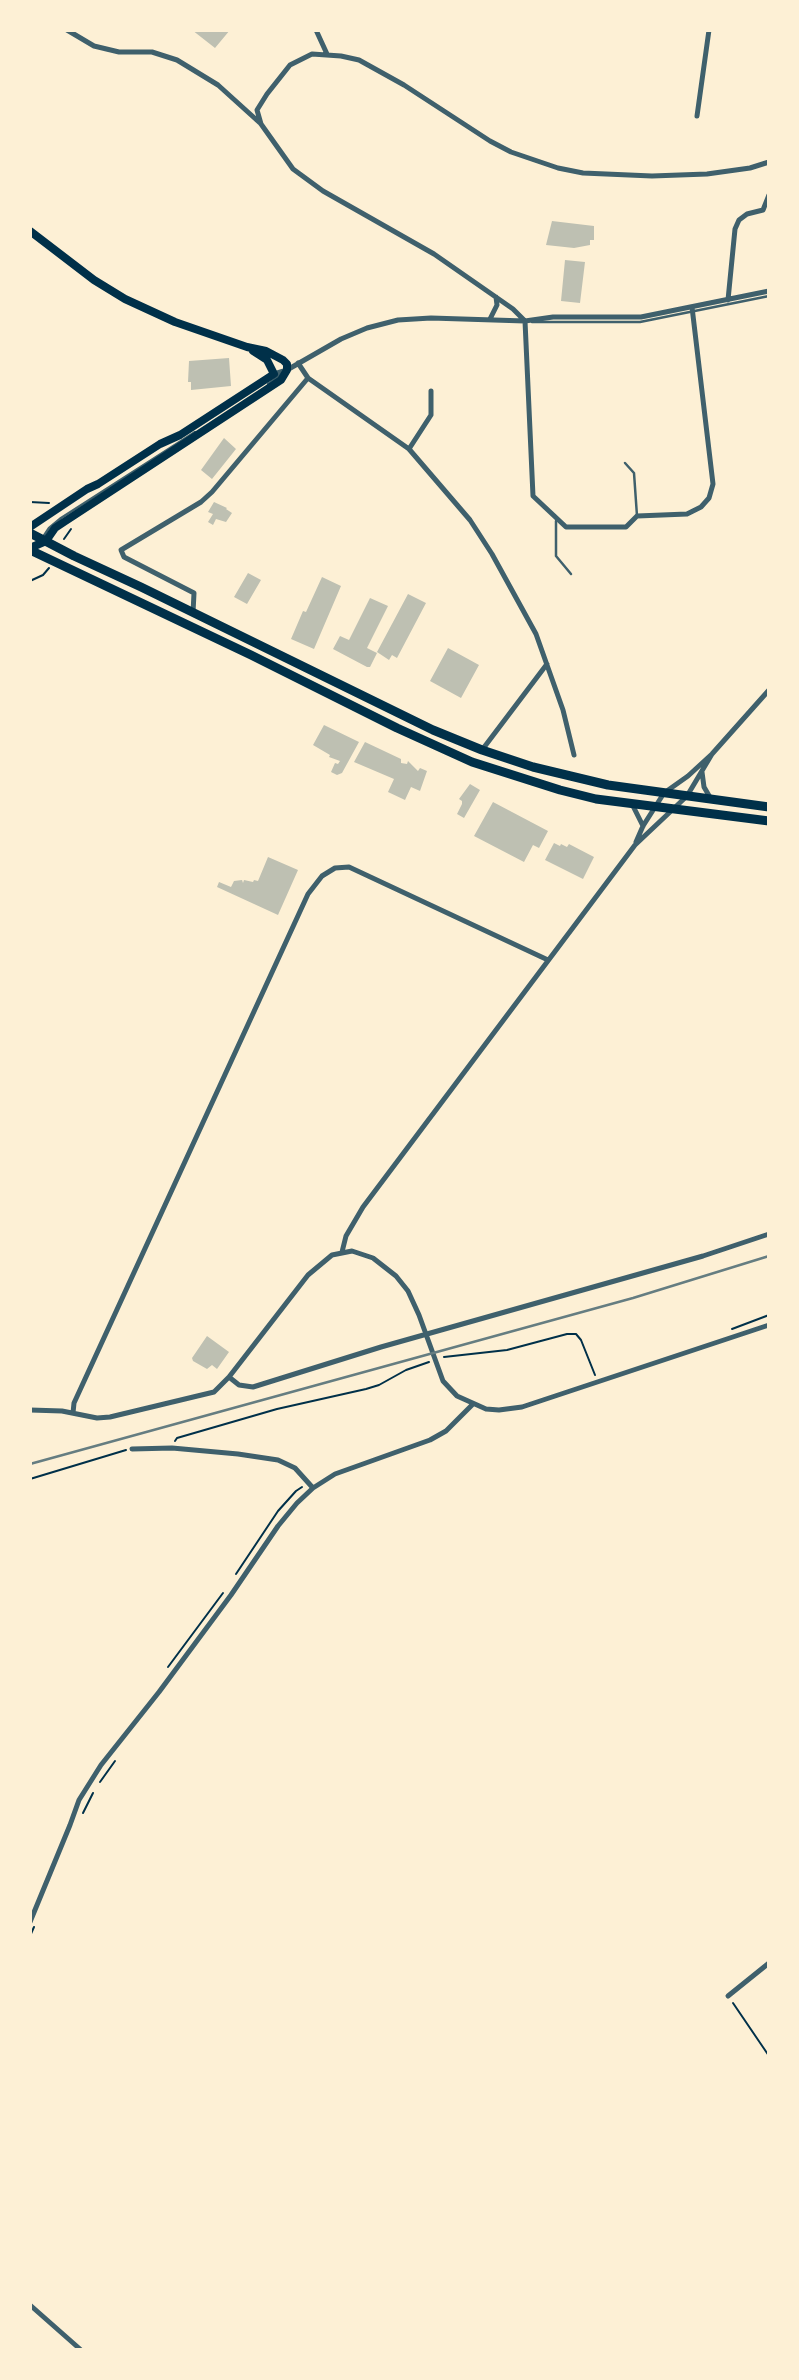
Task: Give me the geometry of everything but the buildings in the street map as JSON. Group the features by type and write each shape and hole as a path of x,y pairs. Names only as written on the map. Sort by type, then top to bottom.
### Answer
{"main road":[{"path":"30,231 94,280 125,299 157,315 247,347 266,351 287,364 287,370 281,380 55,528 36,548"},
{"path":"247,347 267,360 274,374 178,436 160,444 87,489 30,530 36,548 450,753 560,790 596,799 769,821"},
{"path":"36,548 193,613 433,730 482,750 569,777 769,807"}],"street":[{"path":"67,30 94,47 119,52 152,52 177,60 218,85 261,124 293,169 434,254 496,297 525,321 532,493 566,527 626,527 637,516 687,514 701,508 709,498 713,484 693,309"},
{"path":"316,30 327,54"},
{"path":"697,116 709,30"},
{"path":"261,124 257,110 290,65 307,55 327,54 359,60 490,141 511,152 558,168 583,173 652,176 707,174 750,168 769,162"},
{"path":"728,300 735,229 739,220 747,214 763,210 769,195"},
{"path":"274,374 287,370 341,339 388,322 431,318 525,321 553,317 629,318 693,309 769,293"},
{"path":"489,319 497,304 496,297"},
{"path":"298,363 308,378 408,449 470,520 529,622 548,664 574,755"},
{"path":"193,613 194,593 124,557 121,550 201,502 212,492 308,378"},
{"path":"408,449 431,415 431,391"},
{"path":"482,750 548,664"},
{"path":"635,845 643,826 664,793 712,754 769,690"},
{"path":"342,1252 346,1236 363,1207 635,845 687,796 712,754"},
{"path":"702,772 704,787 712,800"},
{"path":"631,803 643,826"},
{"path":"73,1413 74,1403 308,894 322,876 335,868 349,867 548,960"},
{"path":"229,1377 239,1385 253,1387 381,1347 703,1256 769,1234"},
{"path":"30,1410 110,1418 214,1392 229,1377 308,1275 332,1255 342,1252 360,1253 384,1265 408,1291 443,1381 453,1393 486,1409 518,1408 768,1325"},
{"path":"30,1922 79,1800 101,1765 231,1595 278,1526 313,1488 335,1474 446,1431 473,1404"},
{"path":"132,1449 172,1448 278,1460 295,1468 313,1488"},
{"path":"728,1996 769,1963"},
{"path":"30,2305 81,2350"}],"lane":[{"path":"525,321 640,322 769,293"},
{"path":"625,463 634,473 637,516"},
{"path":"556,517 556,556 571,574"}],"path":[{"path":"30,502 44,503"},
{"path":"442,1358 507,1350 576,1334 596,1376"},
{"path":"172,1448 177,1438 276,1409 366,1389 433,1360"},
{"path":"30,1479 132,1449"},
{"path":"83,1814 96,1788 120,1754"},
{"path":"30,1936 37,1920"},
{"path":"728,1996 769,2056"}],"railway":[{"path":"30,1464 633,1298 769,1256"}]}
